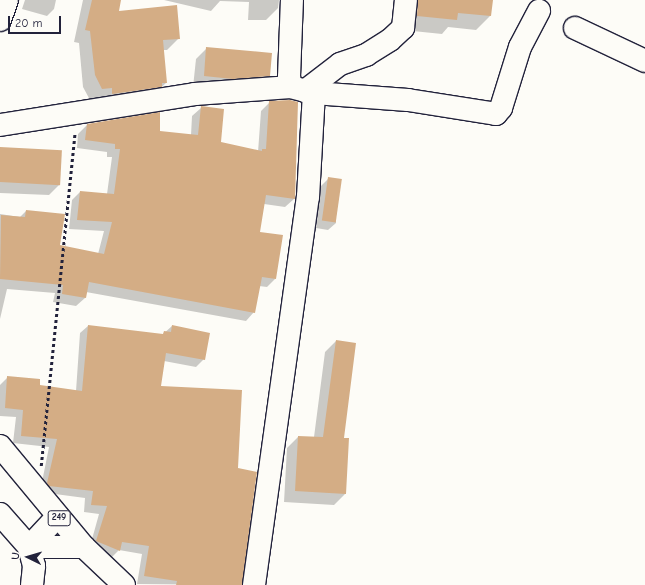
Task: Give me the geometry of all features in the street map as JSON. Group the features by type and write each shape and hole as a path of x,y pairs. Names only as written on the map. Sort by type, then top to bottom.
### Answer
{"street":[{"path":"0,20 7,0"},
{"path":"254,585 308,197 303,91 289,77 292,0"},
{"path":"303,91 340,64 366,55 390,40 403,28 406,0"},
{"path":"0,124 195,94 303,91 408,100 490,114 499,113 520,47 539,11"},
{"path":"575,28 645,61"},
{"name":"249","path":"0,446 84,547 124,585"},
{"path":"0,514 29,547 34,566 32,585"},
{"path":"29,547 58,516"},
{"path":"29,547 84,547"}],"path":[{"path":"30,483 43,461 47,401 77,113"}],"building":[{"path":"92,0 121,0 119,11 177,5 180,39 163,40 167,83 162,83 162,87 112,94 112,88 102,89 95,75 90,31 85,30"},
{"path":"418,0 493,0 491,16 458,13 457,20 417,16"},
{"path":"206,47 272,53 270,76 233,79 204,76"},
{"path":"290,100 298,102 295,199 266,195 260,232 283,235 276,279 262,277 255,313 89,282 86,298 62,294 63,285 0,279 1,215 25,217 26,210 65,214 60,245 104,254 112,222 77,220 80,191 114,194 120,149 115,149 115,144 85,140 87,124 160,112 160,131 198,135 201,106 224,109 221,142 262,151 262,149 266,149 269,101"},
{"path":"0,147 62,150 60,185 0,182"},
{"path":"328,177 342,179 336,223 322,221"},
{"path":"88,325 163,334 164,331 171,332 172,325 210,333 205,360 166,353 161,386 242,390 238,468 257,472 242,585 176,585 177,581 144,576 149,546 122,542 120,551 96,541 107,506 91,505 93,491 49,486 47,483 57,439 21,436 23,410 5,408 7,376 40,379 40,385 82,391"},
{"path":"336,340 356,343 344,438 349,438 346,494 295,491 298,436 323,437"}]}
